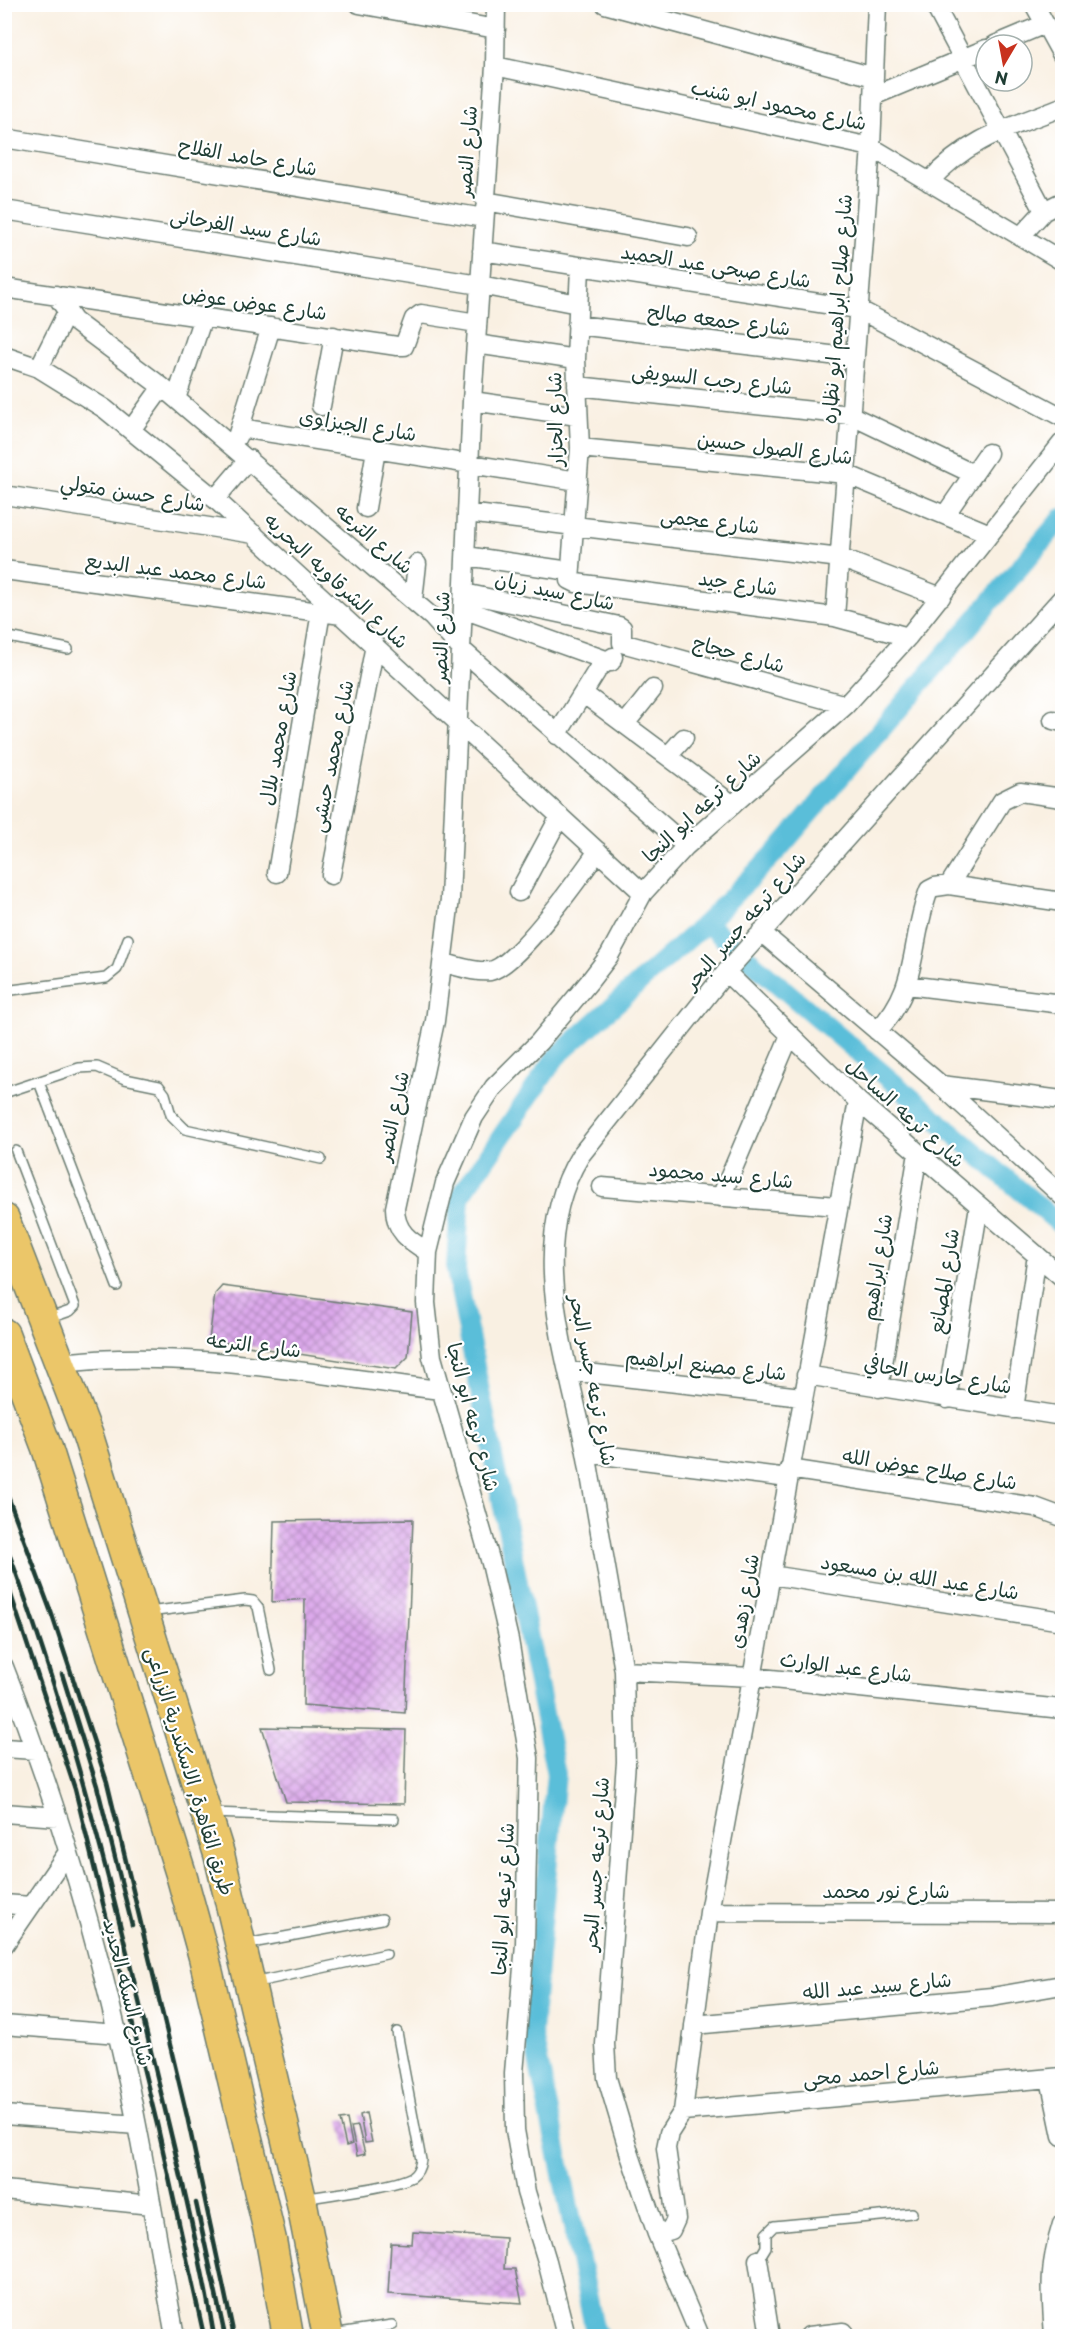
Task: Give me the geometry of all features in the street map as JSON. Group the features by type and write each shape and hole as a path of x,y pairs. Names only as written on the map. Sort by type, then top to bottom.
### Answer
{"highway":[{"name":"طريق القاهرة, الاسكندرية الزراعى","path":"4,1219 88,1436 206,1813 251,1983 301,2199 328,2336"},
{"name":"طريق القاهرة, الاسكندرية الزراعى","path":"4,1334 48,1448 181,1874 204,1957 271,2240 288,2337"}],"street":[{"path":"359,4 496,29"},
{"name":"شارع النصر","path":"428,1252 400,1230 395,1219 435,1021 444,963 450,899 472,401 495,66 496,4"},
{"path":"605,4 874,77"},
{"path":"934,4 1044,211"},
{"path":"1034,4 1062,55"},
{"name":"شارع صلاح ابراهيم ابو نظاره","path":"835,617 871,147 874,77 873,5"},
{"path":"1024,33 1045,24"},
{"path":"873,96 974,54"},
{"name":"شارع محمود ابو شنب","path":"495,66 871,147 1062,261"},
{"path":"929,182 961,150 1062,107"},
{"name":"شارع حامد الفلاح","path":"4,138 484,210 688,237"},
{"path":"1021,236 1044,211 1062,202"},
{"name":"شارع سيد الفرحانى","path":"4,210 480,285 578,304"},
{"name":"شارع صبحى عبد الحميد","path":"482,251 858,309 1062,417"},
{"name":"شارع الجزار","path":"570,571 580,448 576,359 580,267"},
{"name":"شارع عوض عوض","path":"4,288 404,346 414,319 418,315 477,323"},
{"name":"شارع الترعه","path":"56,296 80,326 162,387 249,459 413,600 440,624 462,650 686,846"},
{"path":"39,368 68,312"},
{"path":"176,399 203,317"},
{"name":"شارع جمعه صالح","path":"578,325 855,358"},
{"path":"234,447 271,327"},
{"path":"321,406 334,336"},
{"path":"476,344 576,359"},
{"name":"شارع الشرقاويه البحريه","path":"4,356 39,368 105,409 214,499 644,893"},
{"name":"شارع رجب السويفى","path":"577,386 850,415 973,474"},
{"path":"131,430 162,387"},
{"path":"472,401 578,416"},
{"name":"شارع الجيزاوى","path":"240,428 578,481"},
{"name":"شارع ترعه ابو النجا","path":"566,2337 547,2261 526,2192 515,2130 514,2073 525,1944 529,1758 513,1660 491,1563 432,1357 426,1303 428,1252 445,1183 474,1117 494,1087 539,1041 590,982 609,956 644,893 686,846 846,705 941,597 1062,443"},
{"name":"شارع الصول حسين","path":"580,448 846,474 990,534"},
{"path":"366,508 376,450"},
{"path":"945,515 988,453"},
{"path":"214,499 249,459"},
{"name":"شارع حسن متولي","path":"4,495 254,534"},
{"name":"شارع عجمى","path":"467,513 840,558 941,597"},
{"path":"466,556 570,571"},
{"path":"413,600 417,564"},
{"name":"شارع محمد عبد البديع","path":"4,570 342,615"},
{"name":"شارع جيد","path":"570,571 573,582 835,617 908,637"},
{"name":"شارع ترعه جسر البحر","path":"700,2337 657,2234 607,2079 605,2044 626,1762 624,1671 586,1453 554,1293 552,1266 558,1203 566,1178 580,1156 726,972 1062,598"},
{"path":"464,601 610,662"},
{"name":"شارع سيد زيان","path":"464,601 570,615 620,626 622,643"},
{"name":"شارع محمد بلال","path":"277,873 321,612"},
{"path":"565,645 570,615"},
{"path":"557,735 598,669 610,662 622,643"},
{"name":"شارع حجاج","path":"622,643 846,705"},
{"name":"شارع محمد حبشى","path":"331,875 375,645"},
{"path":"625,724 653,688"},
{"path":"584,694 733,805"},
{"path":"668,756 684,738"},
{"path":"949,885 1002,801 1020,792 1062,798"},
{"path":"519,892 560,816"},
{"path":"444,963 483,971 496,969 539,930 598,851"},
{"path":"877,1031 893,1014 908,985 928,890 934,886 949,885 1062,902"},
{"name":"شارع ترعه الساحل","path":"761,932 941,1085 1062,1196"},
{"name":"شارع ترعه الساحل","path":"726,972 858,1101 1062,1277"},
{"path":"908,985 1062,1004"},
{"path":"721,1197 790,1035"},
{"path":"941,1085 1062,1100"},
{"name":"شارع زهدى","path":"683,2111 709,1912 858,1101"},
{"name":"شارع ابراهيم","path":"879,1388 918,1153"},
{"path":"1043,1178 1062,1180"},
{"name":"شارع سيد محمود","path":"602,1187 837,1206"},
{"name":"شارع المصانع","path":"947,1399 978,1206"},
{"path":"1014,1409 1037,1255"},
{"name":"شارع الترعه","path":"61,1363 126,1357 180,1358 440,1390"},
{"name":"شارع مصنع ابراهيم","path":"569,1371 802,1397"},
{"name":"شارع حارس الحافي","path":"806,1375 1062,1416"},
{"name":"شارع صلاح عوض الله","path":"586,1453 789,1474 1035,1507 1062,1517"},
{"name":"شارع عبد الله بن مسعود","path":"771,1575 1062,1621"},
{"name":"شارع عبد الوارث","path":"624,1671 752,1677 1062,1709"},
{"name":"شارع السكه الحديد","path":"6,1674 58,1817 93,1933 118,2034 137,2125 175,2337"},
{"path":"4,1748 35,1750"},
{"path":"4,1813 58,1817"},
{"path":"4,1945 68,1852"},
{"path":"4,1904 31,1906"},
{"name":"شارع نور محمد","path":"709,1912 1062,1913"},
{"name":"شارع سيد عبد الله","path":"694,2025 992,1997 1062,1985"},
{"path":"4,2025 118,2034"},
{"path":"1056,2078 1062,2136"},
{"name":"شارع احمد محى","path":"683,2111 1056,2078"},
{"path":"657,2234 671,2229 676,2219 666,2148 669,2133 683,2111"},
{"path":"4,2115 137,2125"},
{"path":"4,2190 151,2205"},
{"path":"1053,2337 1050,2272 1057,2255 1062,2224"},
{"path":"758,2260 770,2337"},
{"path":"809,2337 843,2332"}],"lane":[{"path":"4,636 68,649"},
{"path":"4,991 106,978 117,969 128,939"},
{"path":"4,1093 79,1068 98,1067 125,1079 159,1086 165,1094 171,1115 185,1129 321,1159"},
{"path":"39,1082 117,1286"},
{"path":"16,1151 75,1306 70,1311 45,1320"},
{"path":"143,1613 245,1600 253,1601 258,1607 271,1670"},
{"path":"206,1813 394,1819"},
{"path":"242,1945 382,1919"},
{"path":"251,1983 386,1954"},
{"path":"301,2199 395,2182 413,2177 418,2170 421,2160 397,2032"},
{"path":"758,2260 766,2247 766,2234 774,2226 912,2213"},
{"path":"328,2336 392,2325"}],"building":[{"path":"222,1286 412,1312 408,1357 396,1369 209,1340 215,1294"},
{"path":"413,1519 405,1713 303,1705 305,1599 272,1602 274,1521"},
{"path":"262,1727 406,1730 404,1804 286,1802"},
{"path":"366,2113 372,2142 365,2143 360,2115"},
{"path":"347,2119 352,2144 346,2146 340,2120"},
{"path":"358,2126 365,2154 357,2156 351,2127"},
{"path":"413,2232 506,2238 504,2269 515,2269 522,2303 388,2294 391,2243 412,2244"}],"waterway":[{"path":"599,2336 594,2327 532,2031 556,1774 456,1270 460,1197 556,1057 706,923 779,849 1062,518"},
{"path":"706,923 1062,1226"}],"railway":[{"path":"4,1486 51,1612 107,1782 187,2116 234,2336"},
{"path":"4,1540 64,1717 97,1837 181,2177 214,2336"},
{"path":"4,1574 75,1789 157,2124 204,2336"},
{"path":"62,1674 97,1786 132,1925"},
{"path":"196,2203 225,2336"}]}
